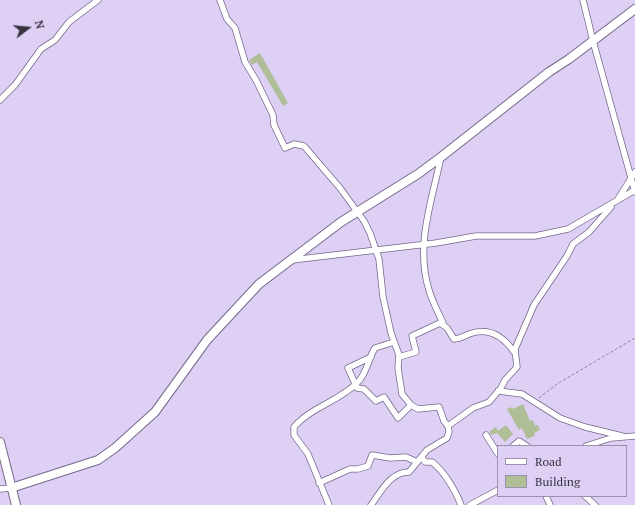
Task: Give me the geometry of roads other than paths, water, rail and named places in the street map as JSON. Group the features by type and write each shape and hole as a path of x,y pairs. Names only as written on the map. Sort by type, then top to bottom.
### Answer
{"street":[{"path":"0,100 15,85 38,53 55,40 69,22 98,0"},
{"path":"220,0 228,19 235,28 245,62 256,80 273,115 274,125 285,148 294,144 304,146 317,159 358,212 370,233 381,269 383,297 399,357 397,360 402,394 418,409 438,407 444,421 448,426 449,432 447,438 427,450 409,472 402,472 390,480 371,505"},
{"path":"288,261 476,236 536,236 568,229 635,191 583,0"},
{"path":"0,490 11,488 98,460 115,448 155,412 207,340 234,309 259,284 288,261 358,212 418,174 548,72 593,41 635,9"},
{"path":"441,157 424,244 423,261 428,289 443,324 452,338 459,339 474,332 491,332 507,342 514,352 517,367 505,380 489,402 473,408 448,426"},
{"path":"514,352 518,339 534,306 567,256 573,244 589,232 615,203 635,172"},
{"path":"399,357 416,352 412,336 434,325 443,324"},
{"path":"329,505 308,454 294,435 294,427 302,418 355,385 364,374 374,348 394,342"},
{"path":"371,357 348,368 357,388 364,389 376,401 384,397 398,418 412,405"},
{"path":"498,391 518,392 556,416 574,424 622,436 635,436"},
{"path":"486,435 497,452"},
{"path":"590,445 622,436"},
{"path":"514,445 519,441 525,445"},
{"path":"0,442 16,505"},
{"path":"319,483 350,469 358,469 368,466 372,455 379,455 384,458 406,457 425,462 432,462 436,465 453,486 461,505"},
{"path":"470,505 497,491"},
{"path":"586,497 595,505"}]}
